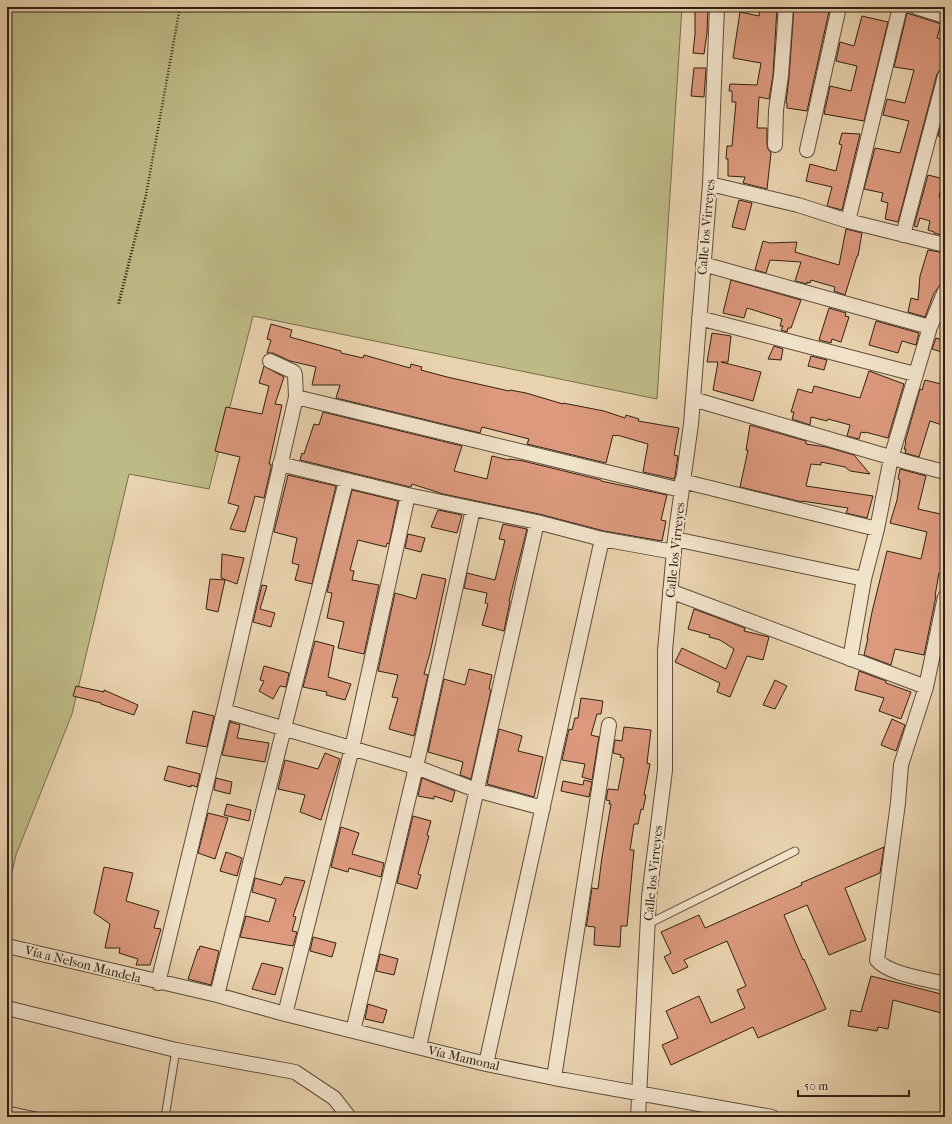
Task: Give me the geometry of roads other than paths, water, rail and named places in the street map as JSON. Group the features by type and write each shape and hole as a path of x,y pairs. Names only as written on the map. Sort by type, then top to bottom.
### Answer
{"street":[{"name":"Calle los Virreyes","path":"638,1117 649,897 665,770 665,651 674,546 693,400 710,184 717,7"},
{"path":"775,145 776,110 781,76 786,7"},
{"path":"807,150 839,7"},
{"path":"848,221 900,7"},
{"path":"916,7 945,16"},
{"path":"903,235 945,76"},
{"path":"710,184 798,204 848,221 945,245"},
{"path":"703,264 930,328"},
{"path":"850,659 864,579 877,529 891,458 915,374 930,328 945,291"},
{"path":"699,318 915,374"},
{"path":"158,983 224,711 296,397 294,372 270,361"},
{"path":"296,397 682,486 877,529"},
{"path":"693,400 891,458 945,472"},
{"path":"280,464 408,495 537,522 602,538 674,546 864,579"},
{"path":"217,995 346,480"},
{"path":"285,1014 352,748 408,495"},
{"path":"353,1031 416,767 473,509"},
{"path":"419,1047 537,522"},
{"path":"486,1064 602,538"},
{"path":"670,591 926,688"},
{"path":"945,597 926,688 901,765 898,803 877,960 881,966 894,972 945,984"},
{"path":"224,711 416,767 476,790 543,808"},
{"path":"554,1078 609,725"},
{"name":"Vía a Nelson Mandela","path":"7,946 158,983"},
{"name":"Vía Mamonal","path":"158,983 217,995 285,1014 486,1064 554,1078 772,1117"},
{"path":"7,1008 176,1050 295,1072 334,1098 349,1117"}],"lane":[{"path":"648,924 795,851"},
{"path":"165,1117 176,1050"},
{"path":"7,1110 40,1117"}]}
